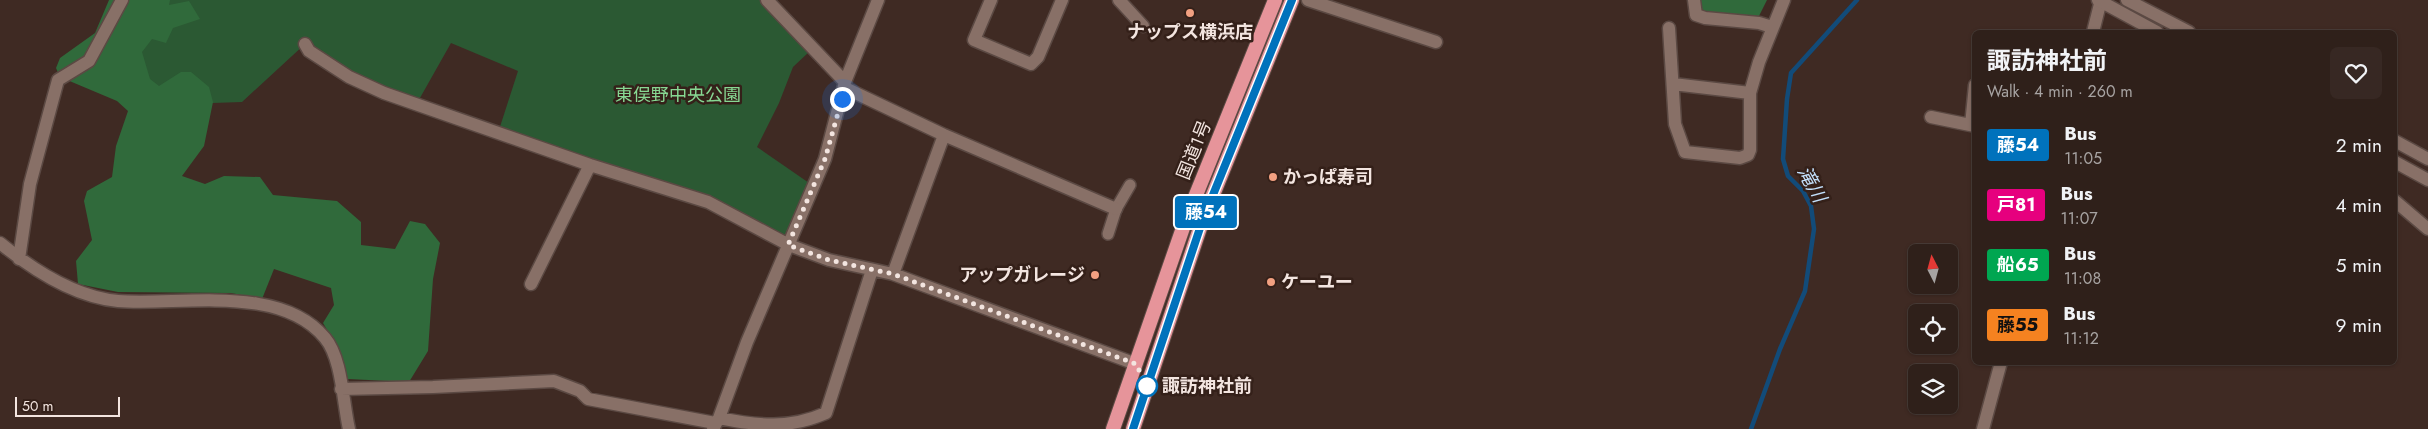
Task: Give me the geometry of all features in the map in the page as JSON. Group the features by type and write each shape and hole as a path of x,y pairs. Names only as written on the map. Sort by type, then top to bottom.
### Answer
{"highway":[{"name":"国道1号","path":"1113,429 1199,187 1275,0"},
{"name":"国道1号","path":"1133,429 1202,222 1292,0"}],"street":[{"path":"19,259 30,184 58,80 89,61 122,0"},
{"path":"768,0 845,85 944,135 1116,209"},
{"path":"716,424 747,342 825,159 845,85 878,0"},
{"path":"991,0 974,40 1031,64 1038,57 1062,0"},
{"path":"1119,0 1143,26"},
{"path":"1308,0 1436,42"},
{"path":"1694,0 1696,15 1704,18 1759,23 1772,27"},
{"path":"1669,28 1674,124 1685,152 1740,158 1748,155 1751,139 1750,93 1772,27 1784,0"},
{"path":"2093,30 2100,0 2153,30"},
{"path":"2127,0 2185,30"},
{"path":"305,44 308,51 336,69 384,93 590,165 708,202 788,245 829,260 893,274 1136,364"},
{"path":"1673,84 1750,93"},
{"path":"1931,117 1972,125"},
{"path":"893,274 944,135"},
{"path":"2397,142 2428,159"},
{"path":"2397,163 2428,180"},
{"path":"530,284 590,165"},
{"path":"1108,234 1116,209 1130,185"},
{"path":"2397,203 2428,229"},
{"path":"0,243 19,259 47,277 88,294 117,301 220,300 279,308 312,325 326,338 334,356 349,429"},
{"path":"341,389 554,381 580,390 588,399 716,424 810,426 826,412 872,270"},
{"path":"1983,429 2000,365"}],"green space":[{"path":"109,0 170,0 169,5 189,1 200,19 173,28 166,43 152,39 142,52 150,79 159,86 181,72 191,72 209,87 213,102 204,146 182,176 205,184 224,176 260,177 273,195 337,201 361,222 361,245 395,249 410,221 425,224 440,243 433,279 428,351 409,382 348,379 340,352 323,323 334,305 331,288 274,269 262,299 231,293 118,292 78,284 76,261 92,240 84,201 87,191 112,177 116,146 128,111 117,101 60,77 56,68 60,58 95,33"},
{"name":"東俣野中央公園","path":"122,0 764,0 810,51 793,67 779,103 757,147 812,185 789,245 726,211 498,133 518,71 451,43 416,105 384,93 305,44 242,102 183,104 89,61"},
{"path":"1700,0 1767,0 1759,16 1731,17 1701,12"}],"waterway":[{"name":"滝川","path":"1751,429 1780,349 1805,291 1814,229 1811,206 1803,191 1788,176 1783,159 1787,99 1791,73 1857,0"}],"bus line":[{"name":"藤54","path":"1133,429 1202,222 1292,0"}],"place":[{"name":"ナップス横浜店","path":"1190,13"},
{"name":"かっぱ寿司","path":"1273,177"},
{"name":"アップガレージ","path":"1095,275"},
{"name":"ケーユー","path":"1271,282"},
{"name":"諏訪神社前","path":"1147,386"}],"route":[{"path":"842,99 815,187 788,245 829,260 893,274 1136,364 1147,386"}]}
